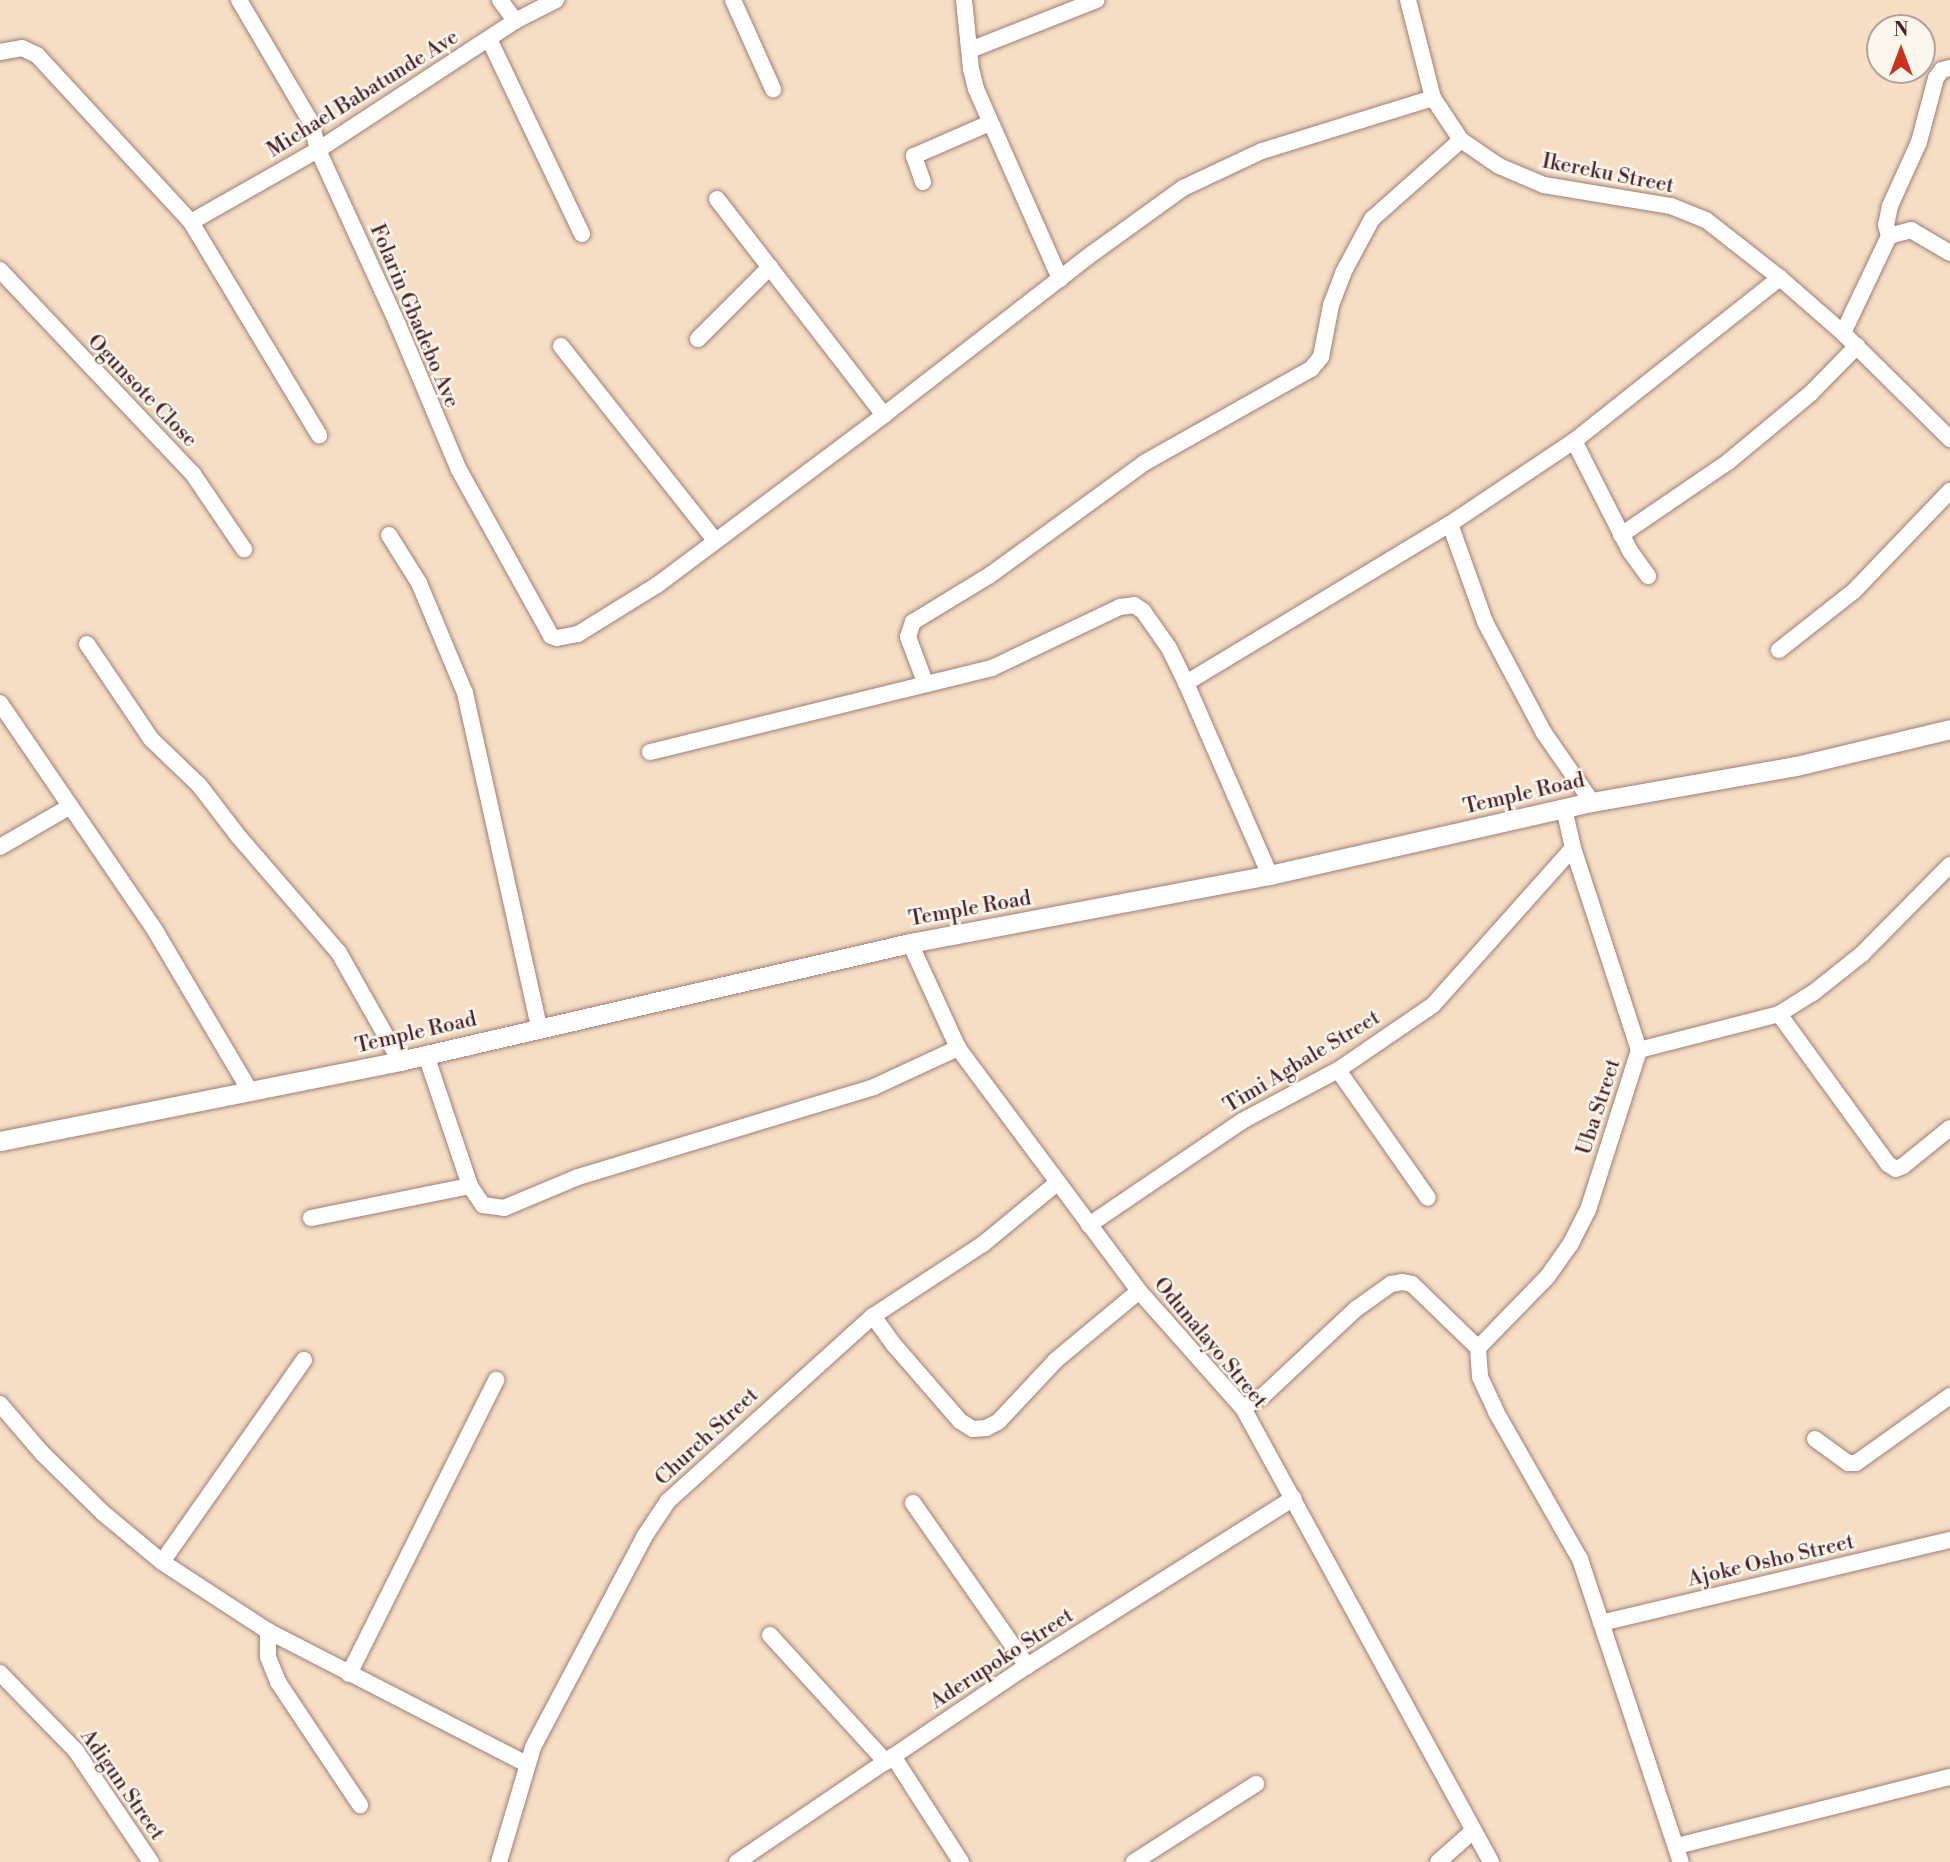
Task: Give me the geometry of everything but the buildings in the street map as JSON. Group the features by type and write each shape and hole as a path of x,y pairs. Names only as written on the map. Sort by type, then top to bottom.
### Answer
{"street":[{"name":"Folarin Gbadebo Ave","path":"239,0 311,122 318,150 398,325 458,468 551,636 564,638 578,634 657,585 715,540"},
{"path":"500,0 515,21"},
{"name":"Michael Babatunde Ave","path":"191,222 318,150 515,21 556,0"},
{"path":"733,0 773,89"},
{"path":"964,0 971,69 990,123 1060,279"},
{"path":"970,50 1097,0"},
{"name":"Ikereku Street","path":"1408,0 1433,98 1461,140 1499,166 1544,185 1690,211 1780,278 1843,333 1950,439"},
{"path":"489,39 582,234"},
{"path":"0,52 22,48 37,55 191,222 319,435"},
{"path":"1843,333 1889,236 1886,225 1890,206 1919,142 1936,78 1942,71 1950,68"},
{"path":"561,346 715,540 1183,188 1262,151 1433,98"},
{"path":"923,182 914,156 990,123"},
{"path":"925,682 908,637 913,622 990,575 1144,463 1311,369 1321,357 1331,305 1343,273 1372,219 1461,140"},
{"path":"717,199 884,415"},
{"path":"1889,236 1911,230 1950,253"},
{"path":"698,339 770,267"},
{"name":"Ogunsote Close","path":"0,270 193,474 244,549"},
{"path":"1186,683 1450,524 1574,440 1780,278"},
{"path":"1621,535 1682,496 1728,461 1811,393 1857,346"},
{"path":"1574,440 1621,535 1648,576"},
{"path":"1779,650 1854,591 1950,491"},
{"path":"1450,524 1485,622 1544,733 1592,802"},
{"path":"389,535 419,583 465,693 539,1027"},
{"path":"650,752 925,682 992,668 1120,607 1134,605 1143,611 1169,648 1270,875"},
{"path":"87,644 151,739 199,785 239,837 339,953 400,1061"},
{"path":"0,703 156,932 250,1091"},
{"name":"Temple Road","path":"0,1141 400,1061 910,943 1270,875 1592,802 1796,766 1948,735"},
{"path":"0,846 69,807"},
{"path":"1564,808 1573,848"},
{"name":"Uba Street","path":"1478,1348 1548,1276 1570,1245 1588,1210 1639,1050 1573,848"},
{"name":"Timi Agbale Street","path":"1089,1225 1241,1121 1338,1070 1433,1005 1573,848"},
{"path":"1639,1050 1779,1014 1814,993 1861,954 1950,865"},
{"name":"Odunalayo Street","path":"910,943 958,1048 1139,1291 1243,1408 1491,1862"},
{"path":"1779,1014 1888,1164 1896,1169 1903,1167 1950,1128"},
{"path":"426,1055 470,1186 483,1205 504,1208 578,1177 874,1087 958,1048"},
{"path":"1338,1070 1428,1198"},
{"name":"Church Street","path":"499,1862 533,1747 644,1537 668,1501 873,1316 983,1244 1057,1184"},
{"path":"311,1218 470,1186"},
{"path":"1243,1408 1264,1395 1356,1310 1391,1284 1412,1284 1478,1348 1480,1377 1541,1495 1580,1559 1681,1862"},
{"path":"873,1316 895,1346 960,1421 973,1429 986,1428 998,1422 1056,1360 1139,1291"},
{"path":"162,1562 304,1360"},
{"path":"349,1674 496,1380"},
{"path":"1815,1439 1848,1463 1856,1463 1950,1396"},
{"path":"0,1404 42,1453 103,1513 162,1562 268,1631 527,1763"},
{"name":"Aderupoko Street","path":"737,1862 1027,1666 1294,1498"},
{"path":"913,1503 1027,1666"},
{"name":"Ajoke Osho Street","path":"1601,1623 1950,1540"},
{"path":"268,1631 268,1657 278,1682 360,1805"},
{"path":"770,1635 890,1759 961,1862"},
{"name":"Adigun Street","path":"0,1673 76,1751 151,1862"},
{"path":"1676,1846 1950,1777"},
{"path":"1134,1862 1256,1784"},
{"path":"1438,1862 1473,1831"}]}
